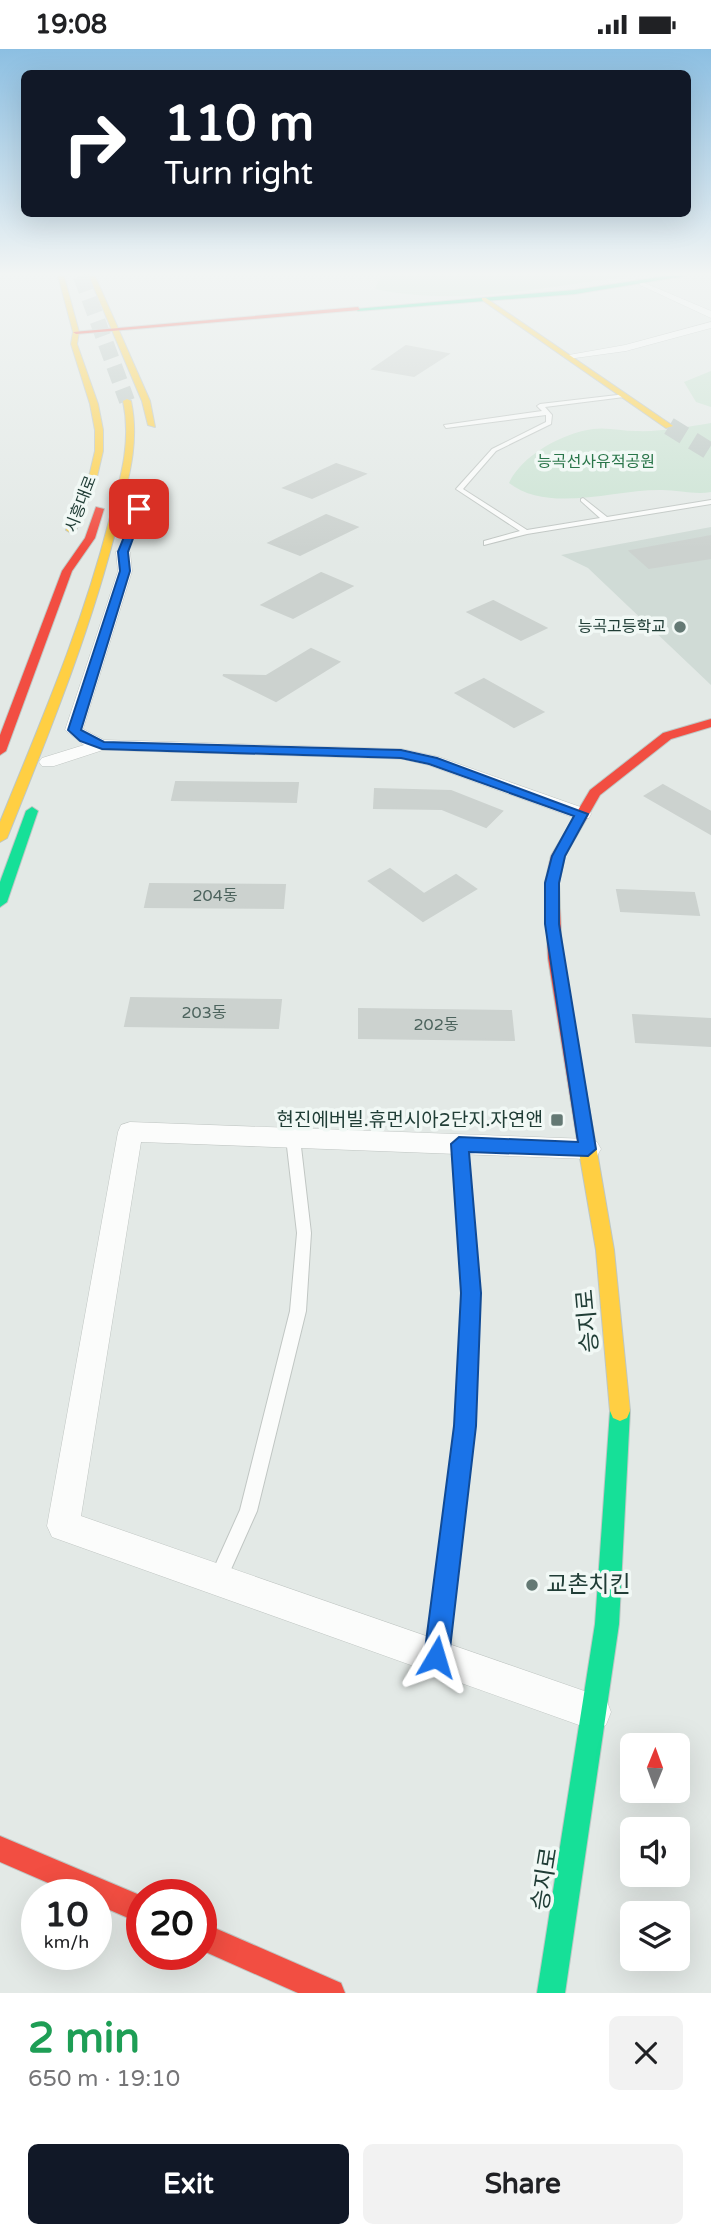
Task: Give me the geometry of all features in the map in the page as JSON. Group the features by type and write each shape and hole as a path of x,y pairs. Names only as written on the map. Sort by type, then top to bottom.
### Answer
{"main road":[{"name":"시흥대로","path":"67,571 68,539 92,481 99,451 91,367"},
{"path":"132,367 146,401 152,441"},
{"path":"583,367 669,426"},
{"name":"시흥대로","path":"0,838 52,712 97,588 134,442 133,421 119,402 111,474 90,538 67,571 2,743"},
{"name":"시흥대로","path":"97,588 123,552 131,535"},
{"name":"시흥대로","path":"46,769 52,712"},
{"name":"승지로","path":"551,1993 607,1624 620,1415 605,1249 552,924 552,883 558,856 595,793 667,736 711,723"},
{"path":"0,902 35,800"},
{"path":"0,1849 126,1903"},
{"path":"217,1943 331,1993"}],"street":[{"path":"123,552 125,571 74,730 84,739 102,745 401,754 433,761 582,814"},
{"path":"46,769 102,745"},
{"path":"588,1149 130,1132 63,1526 593,1712"}],"lane":[{"path":"526,532 459,489 494,450 549,423 547,412 540,406 624,395"},
{"path":"446,426 547,412"},
{"path":"583,500 605,519"},
{"path":"486,543 526,532 711,502"},
{"path":"218,1580 248,1511 298,1311 304,1233 293,1138"},
{"path":"436,1657 465,1426 471,1293 459,1144"}],"shaded area":[{"name":"능곡고등학교","path":"711,527 711,685 588,568 561,555"}],"green space":[{"path":"711,371 711,407 696,402 684,382"},
{"name":"능곡선사유적공원","path":"711,423 711,492 644,491 563,499 525,492 509,483 523,463 533,455 557,440 581,431 604,428 655,431"}],"building":[{"path":"376,367 428,367 414,376 373,369"},
{"path":"336,464 365,474 312,498 284,488"},
{"path":"326,515 357,527 300,555 269,543"},
{"path":"711,536 711,558 649,568 630,551"},
{"path":"321,573 352,586 293,618 262,605"},
{"path":"493,601 546,628 521,640 468,612"},
{"path":"311,649 339,662 276,701 223,675 266,676"},
{"path":"484,679 543,712 514,727 456,693"},
{"path":"176,782 298,783 296,802 172,800"},
{"path":"663,785 711,812 711,834 645,796"},
{"path":"375,789 451,791 502,811 486,827 442,809 374,808"},
{"path":"390,869 424,894 456,875 476,889 423,921 369,881"},
{"path":"150,884 285,885 283,908 145,907"},
{"path":"617,890 694,893 699,915 621,911"},
{"path":"131,998 281,1000 278,1028 125,1026"},
{"path":"359,1009 511,1011 514,1040 359,1038"},
{"path":"633,1015 711,1019 711,1046 636,1042"}],"tunnel":[{"path":"114,367 127,401"},
{"path":"669,426 711,452"}],"traffic: fast":[{"path":"0,902 32,811"},
{"path":"551,1993 607,1624 620,1411"}],"traffic: slow":[{"path":"71,530 92,481 99,451 99,430 94,404 82,367"},
{"path":"131,367 146,401 152,425"},
{"path":"583,367 669,426"},
{"path":"0,838 63,683 97,588 131,453 131,419 127,401"},
{"path":"587,1146 605,1250 620,1411"}],"traffic: jam":[{"path":"0,751 67,571 90,538 99,509"},
{"path":"587,1146 555,958 552,883 558,856 595,793 667,736 711,723"},
{"path":"0,1849 126,1903"},
{"path":"217,1943 331,1993"}],"place":[{"name":"능곡고등학교","path":"680,627"},
{"name":"현진에버빌.휴먼시아2단지.자연앤","path":"557,1120"},
{"name":"교촌치킨","path":"532,1585"}],"route":[{"path":"139,509 123,552 125,571 74,730 84,739 102,745 401,754 433,761 582,814 558,856 552,883 552,924 555,958 588,1149 459,1144 471,1293 465,1426 436,1657"}]}
